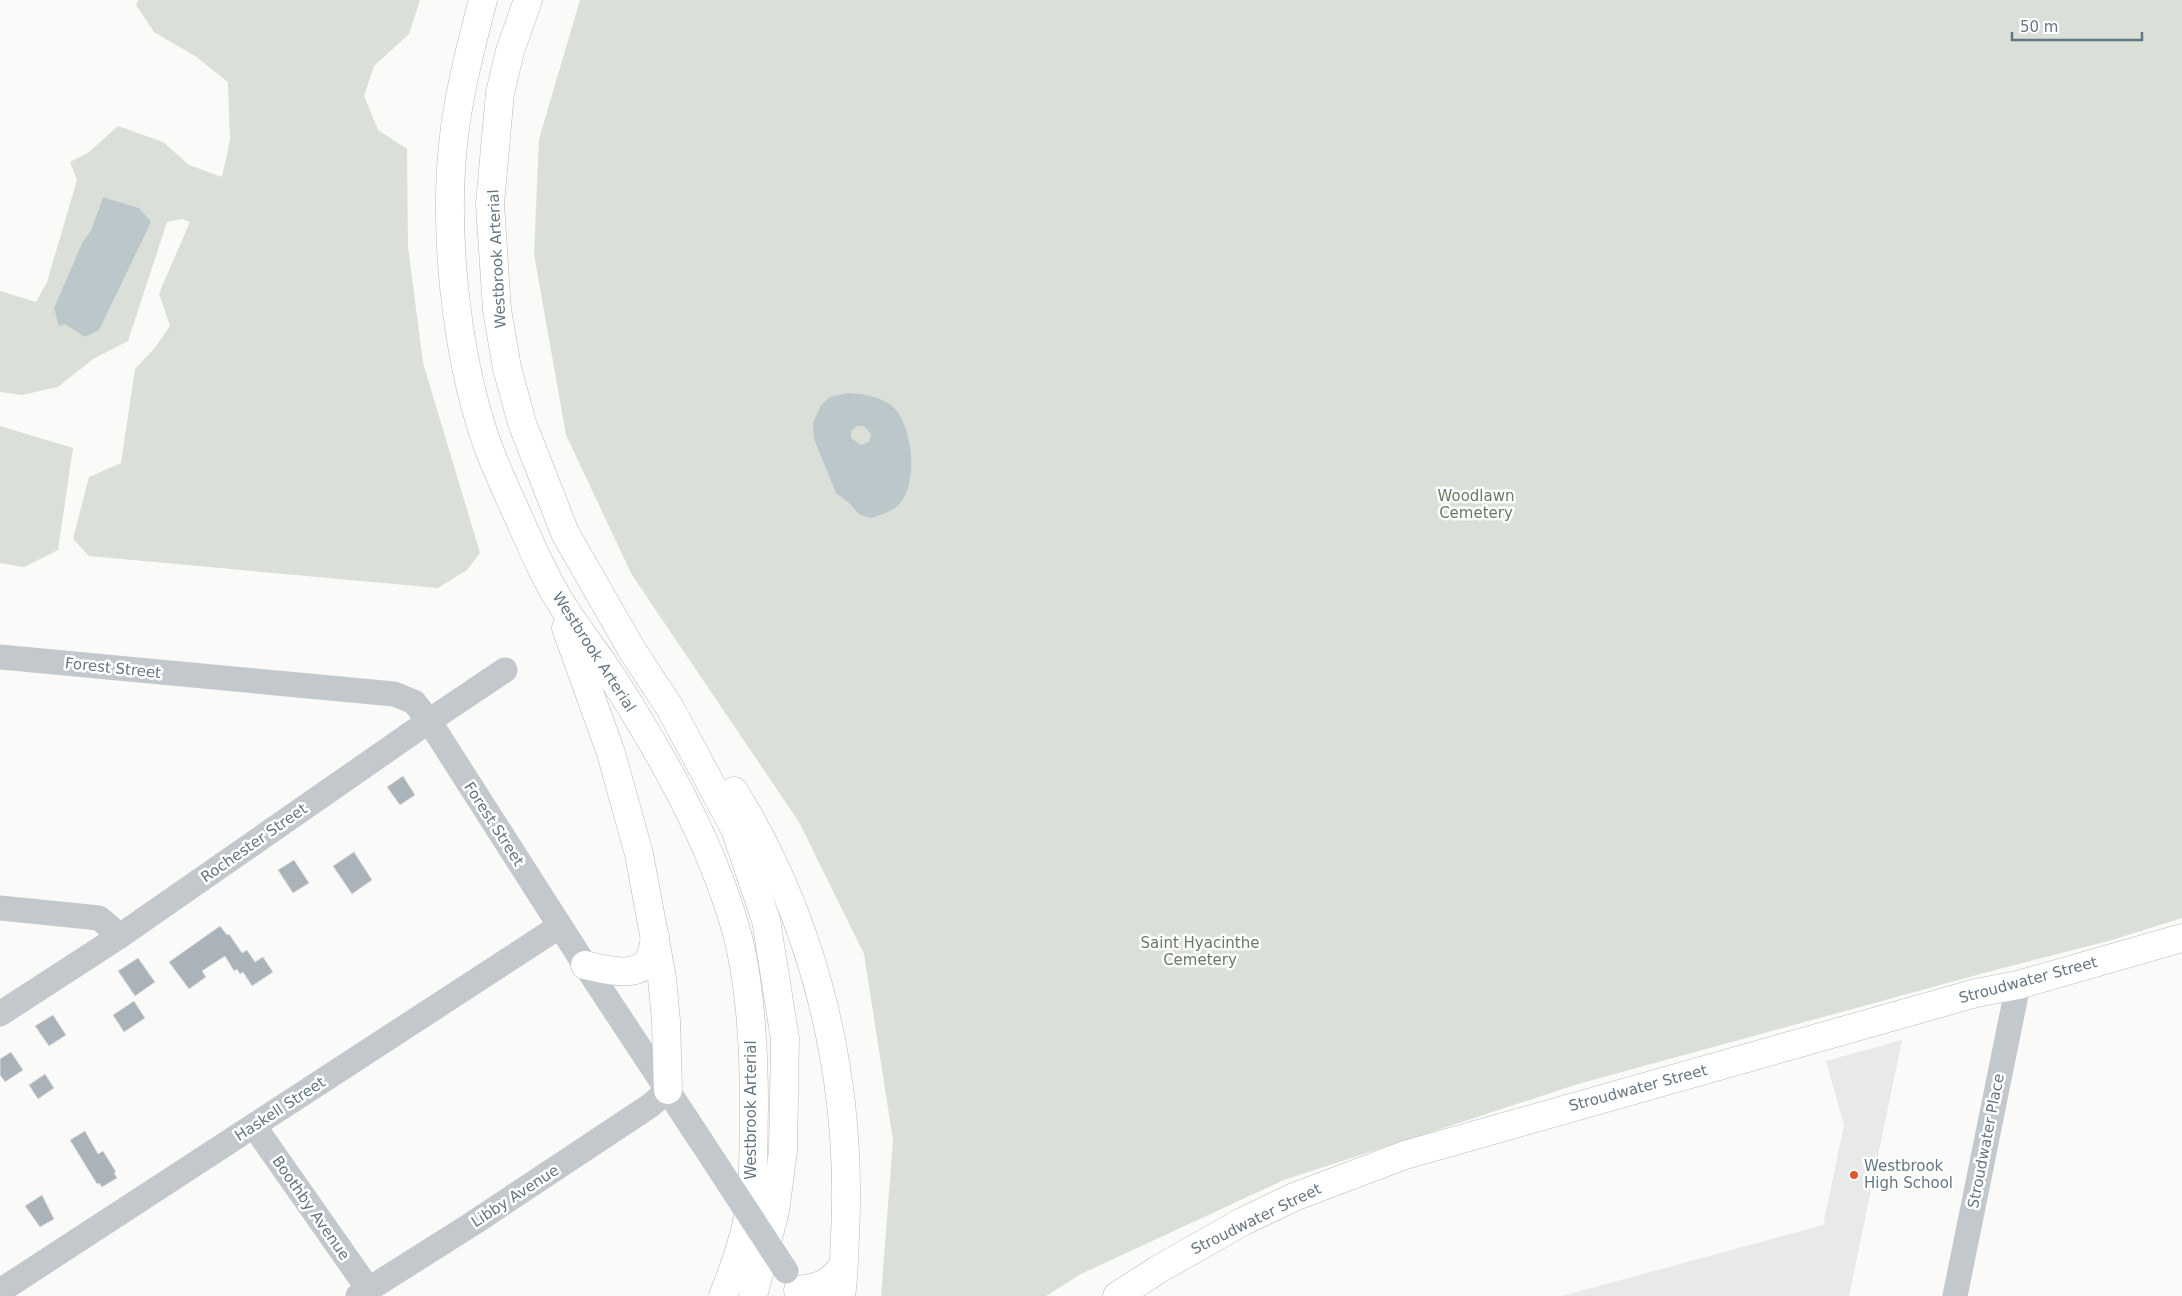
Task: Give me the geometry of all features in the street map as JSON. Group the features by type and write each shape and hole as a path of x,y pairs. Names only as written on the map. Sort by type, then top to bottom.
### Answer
{"main road":[{"name":"Westbrook Arterial","path":"482,0 465,69 455,131 452,172 452,235 459,318 470,379 486,440 536,558 560,602 612,676 685,804 713,864 735,925 745,978 750,1028 754,1078 753,1143 749,1215 723,1296"},
{"name":"Westbrook Arterial","path":"528,0 510,50 500,93 490,204 497,310 507,368 522,423 565,533 632,650 670,708 735,829 766,920 785,1039 784,1150 775,1211 753,1296"},
{"path":"560,602 568,636 592,697 629,814 655,937 666,1020 668,1090"},
{"path":"670,708 719,766 761,837 787,892 815,971 834,1052 844,1125 846,1191 841,1296"},
{"path":"585,965 624,971 636,970 645,964 650,957 655,937"},
{"name":"Stroudwater Street","path":"1117,1296 1166,1264 1242,1222 1303,1194 1405,1155 1976,993 2018,985 2182,938"},
{"path":"795,1286 818,1288 830,1282 843,1267"}],"street":[{"name":"Forest Street","path":"0,657 394,694 414,702 429,721 585,965 795,1286"},
{"name":"Rochester Street","path":"0,1014 120,936 505,670"},
{"path":"0,908 98,918 120,936"},
{"name":"Haskell Street","path":"0,1294 560,926"},
{"name":"Stroudwater Place","path":"1954,1296 2018,985"},
{"name":"Libby Avenue","path":"364,1293 651,1105 668,1090"},
{"name":"Boothby Avenue","path":"254,1126 364,1293"}],"shaded area":[{"path":"103,197 139,208 151,222 99,330 85,337 65,324 59,326 54,308 82,243 91,230"},
{"path":"848,393 871,396 892,406 899,415 909,442 911,473 903,499 895,508 870,518 859,514 836,493 814,439 813,423 821,405 830,397","holes":["857,426 864,426 871,434 869,442 861,445 851,438 851,431"]},
{"name":"Westbrook High School","path":"1902,1040 1849,1296 1562,1296 1823,1225 1844,1125 1826,1061"}],"green space":[{"path":"138,0 420,0 409,34 374,66 364,96 378,130 407,149 408,246 423,363 480,553 467,570 438,588 89,556 73,539 89,477 121,463 135,369 154,349 170,326 159,293 190,222 182,219 167,222 128,341 93,359 58,387 22,395 0,392 0,291 36,302 47,282 77,180 70,162 88,153 118,126 163,142 189,165 222,177 230,140 228,82 195,56 154,32 136,5","holes":["103,197 138,208 85,337 57,317 54,308 82,243 91,230"]},
{"path":"580,0 2182,0 2182,918 2112,940 1578,1084 1284,1180 1081,1274 1046,1296 881,1296 893,1140 864,954 799,822 632,575 566,435 534,254 539,139"},
{"path":"0,426 73,448 58,550 24,567 0,563"}],"building":[{"path":"403,776 415,795 400,805 387,787"},
{"path":"354,852 372,880 352,894 333,866"},
{"path":"294,860 309,883 293,893 278,870"},
{"path":"220,926 227,935 229,934 242,953 247,950 255,962 263,957 273,972 252,986 243,972 240,974 237,969 234,971 225,956 202,971 206,977 189,989 169,962"},
{"path":"138,958 155,982 135,996 118,971"},
{"path":"134,1001 145,1018 124,1032 113,1015"},
{"path":"53,1015 66,1035 49,1046 35,1026"},
{"path":"11,1052 23,1070 5,1082 0,1075 0,1059"},
{"path":"45,1074 54,1088 38,1099 29,1085"},
{"path":"85,1131 98,1154 103,1151 116,1172 114,1173 117,1178 102,1187 99,1183 97,1184 70,1140"},
{"path":"42,1195 54,1219 40,1227 25,1206"}],"place":[{"name":"Westbrook High School","path":"1854,1175"}],"park label":[{"name":"Woodlawn Cemetery","path":"1476,504"},
{"name":"Saint Hyacinthe Cemetery","path":"1200,952"}]}
